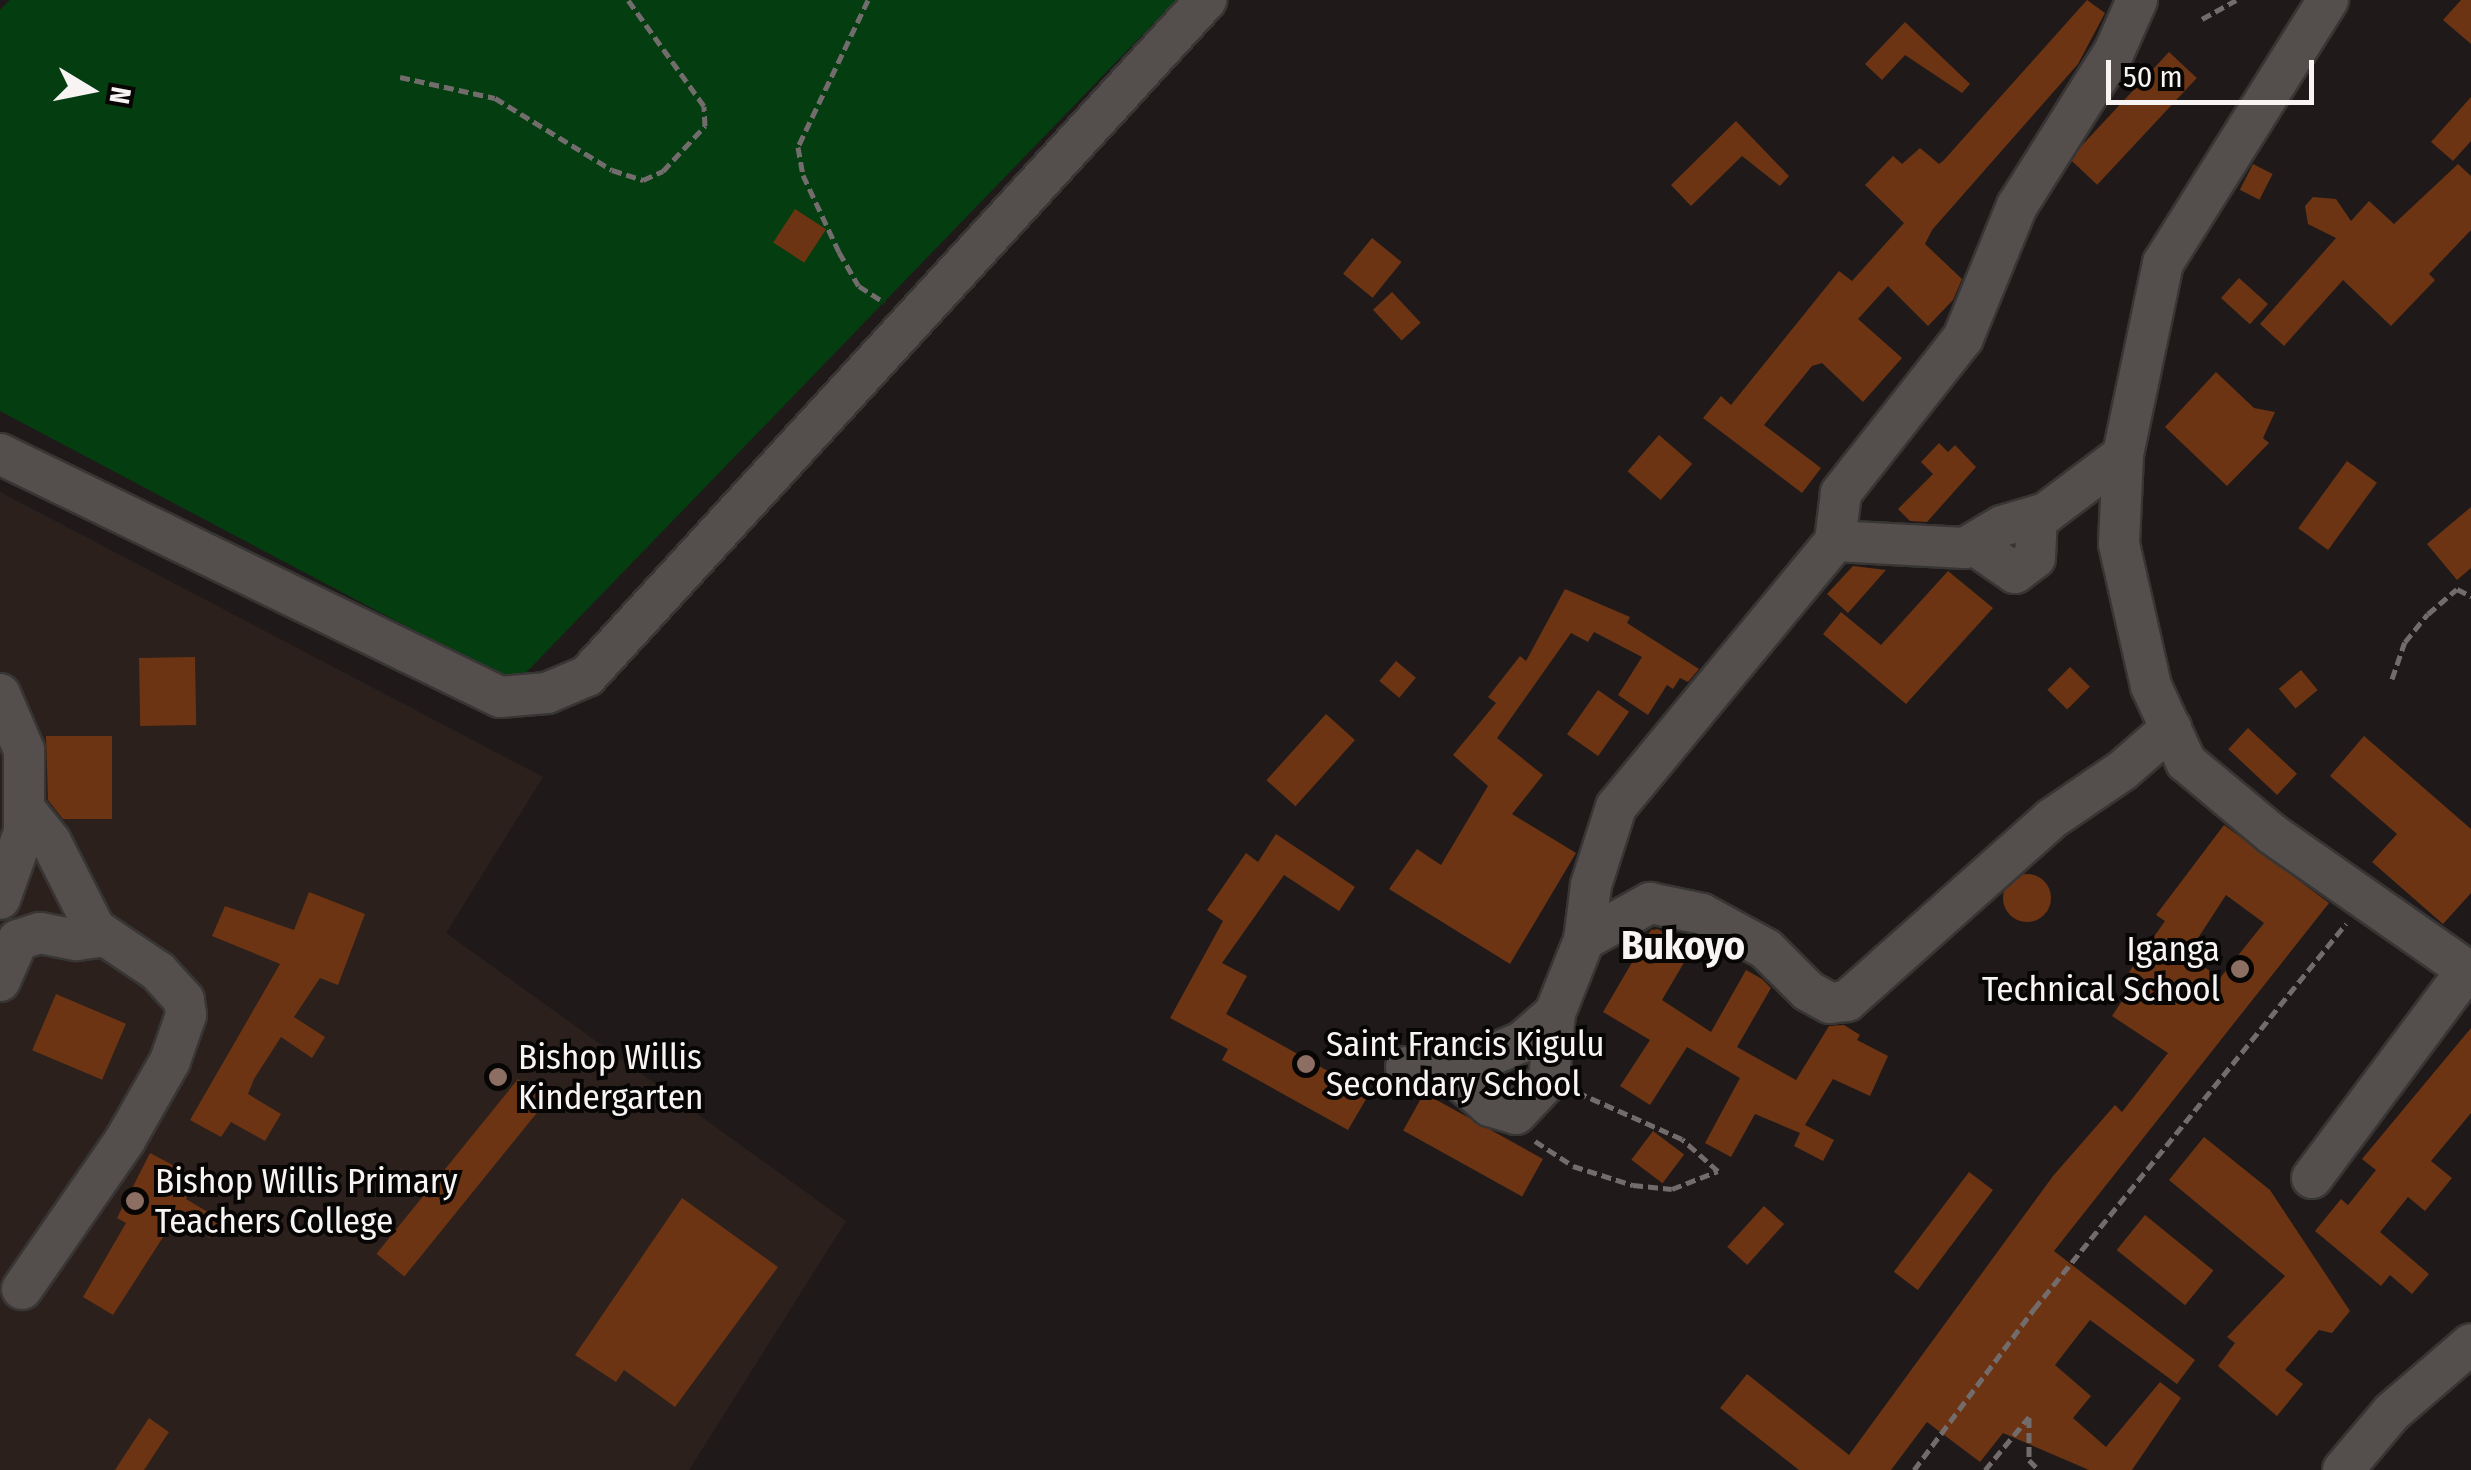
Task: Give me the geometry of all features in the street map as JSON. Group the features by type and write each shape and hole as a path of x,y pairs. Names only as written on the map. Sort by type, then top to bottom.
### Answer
{"street":[{"path":"0,454 500,697 547,693 587,676 1206,0"},
{"path":"1445,1067 1490,1106 1516,1114 1549,1079 1554,1013 1584,940 1591,886 1616,807 1836,541 1841,492 1963,338 2017,206 2114,52 2137,0"},
{"path":"2312,1178 2469,972 2272,834 2186,762 2151,686 2120,544 2123,455 2164,263 2328,0"},
{"path":"1836,541 1917,548 1972,544 2037,516 2123,455"},
{"path":"0,694 24,750 24,832 0,899"},
{"path":"1584,940 1650,903 1702,914 1766,949 1808,992 1830,1003 1847,1002 2051,819 2123,770 2170,728"},
{"path":"22,1289 125,1140 170,1061 186,1015 184,1000 160,972 105,936 79,901 52,842 24,808"},
{"path":"0,980 18,940 40,932 78,940 105,936"},
{"path":"1406,1067 1463,1067 1522,1042 1554,1013"},
{"path":"2343,1470 2392,1412 2471,1344"}],"path":[{"path":"400,77 495,98 612,170 643,180 663,171 704,126 704,106 628,0"},
{"path":"868,0 798,147 803,175 859,286 913,318"},
{"path":"2202,19 2236,0"},
{"path":"2392,679 2405,642 2428,614 2458,590 2471,596"},
{"path":"1914,1470 2034,1309 2366,900"},
{"path":"1516,1114 1537,1144 1573,1166 1633,1185 1672,1189 1718,1171 1682,1139 1549,1079"},
{"path":"1985,1470 2030,1417 2029,1460 2039,1470"}],"shaded area":[{"path":"0,492 543,777 446,933 846,1221 689,1470 0,1470"}],"green space":[{"path":"10,0 1176,0 515,684 0,411 0,10"}],"building":[{"path":"2087,0 2105,13 2078,64 1932,230 1925,244 1962,279 1953,300 1928,326 1888,286 1858,319 1902,358 1863,402 1822,363 1812,366 1764,425 1821,468 1802,493 1703,418 1721,396 1731,405 1839,271 1852,281 1904,223 1865,185 1893,156 1902,164 1920,148 1939,164 1944,160"},
{"path":"2461,0 2471,0 2471,44 2443,20"},
{"path":"1905,22 1970,84 1962,93 1905,55 1882,80 1865,64"},
{"path":"2169,52 2197,78 2097,185 2069,159"},
{"path":"2471,97 2471,141 2453,161 2431,142"},
{"path":"1736,121 1789,176 1780,186 1742,156 1691,206 1671,185"},
{"path":"2253,164 2273,174 2259,200 2240,190"},
{"path":"2458,164 2471,176 2471,230 2429,274 2435,280 2391,326 2343,280 2284,346 2260,324 2336,238 2308,224 2305,206 2313,197 2336,199 2351,221 2369,201 2394,224"},
{"path":"795,209 826,229 804,263 773,243"},
{"path":"1372,238 1402,262 1373,298 1343,274"},
{"path":"2239,278 2268,304 2250,324 2221,298"},
{"path":"1392,292 1421,323 1402,340 1373,310"},
{"path":"2216,372 2254,408 2275,412 2263,438 2269,443 2227,486 2165,427"},
{"path":"1659,435 1692,464 1661,500 1628,471"},
{"path":"1939,443 1948,452 1955,445 1976,467 1927,522 1910,521 1898,509 1933,474 1921,462"},
{"path":"2347,461 2377,483 2328,550 2298,528"},
{"path":"2471,507 2471,568 2457,580 2427,544"},
{"path":"1853,566 1886,570 1848,613 1827,594"},
{"path":"1948,571 1993,608 1906,704 1823,634 1841,612 1881,645"},
{"path":"1565,589 1630,617 1627,623 1699,669 1688,682 1680,678 1673,689 1667,685 1648,715 1618,695 1642,657 1594,632 1588,642 1571,633 1497,738 1543,775 1512,814 1576,853 1510,964 1389,889 1417,849 1441,865 1488,786 1453,755 1496,703 1488,697 1520,656 1526,661"},
{"path":"195,657 196,725 140,726 139,658"},
{"path":"1396,661 1416,678 1399,698 1379,681"},
{"path":"2070,667 2090,687 2067,709 2047,690"},
{"path":"2301,670 2318,690 2295,709 2279,689"},
{"path":"1598,690 1629,712 1598,756 1567,734"},
{"path":"1326,714 1355,740 1295,806 1266,780"},
{"path":"2248,728 2297,774 2277,795 2228,749"},
{"path":"46,736 112,736 112,819 63,819 48,800"},
{"path":"2364,736 2471,829 2471,893 2443,924 2372,862 2397,834 2330,776"},
{"path":"2224,825 2329,903 2054,1251 2195,1360 2177,1384 2090,1320 2055,1365 2091,1396 2073,1418 2106,1447 2160,1382 2181,1398 2132,1470 2089,1470 2003,1433 1980,1462 1927,1422 1891,1470 1799,1470 1720,1408 1747,1374 1849,1455 2053,1176 2115,1105 2122,1112 2168,1053 2112,1016 2137,978 2129,972 2165,921 2156,915","holes":["2226,895 2264,923 2220,978 2187,955"]},
{"path":"1276,834 1355,887 1339,911 1284,875 1222,963 1247,976 1226,1014 1369,1094 1348,1130 1222,1060 1228,1049 1170,1018 1223,921 1207,910 1246,853 1258,862"},
{"path":"2027,874 2044,881 2051,898 2044,915 2027,922 2010,915 2003,898 2010,881"},
{"path":"309,892 365,914 338,985 320,978 294,1017 325,1037 312,1058 281,1037 254,1079 248,1094 281,1114 265,1141 231,1122 221,1137 190,1120 280,964 212,936 225,906 294,930"},
{"path":"1658,929 1692,949 1662,1000 1711,1032 1746,970 1762,979 1771,988 1737,1047 1796,1080 1829,1026 1844,1025 1860,1035 1857,1040 1888,1056 1870,1096 1833,1079 1805,1125 1834,1140 1823,1161 1794,1146 1800,1133 1755,1114 1731,1157 1705,1143 1740,1078 1687,1047 1650,1105 1620,1086 1650,1040 1603,1012 1651,930"},
{"path":"56,994 126,1024 102,1080 32,1050"},
{"path":"2471,1028 2471,1113 2431,1161 2452,1178 2425,1211 2408,1197 2380,1232 2429,1274 2412,1294 2390,1275 2381,1286 2315,1231 2341,1199 2348,1205 2376,1170 2362,1159"},
{"path":"518,1079 546,1102 404,1277 376,1254"},
{"path":"1424,1093 1543,1159 1522,1197 1403,1131"},
{"path":"1653,1131 1684,1154 1662,1183 1631,1160"},
{"path":"2204,1137 2270,1190 2350,1311 2332,1333 2319,1330 2285,1370 2303,1384 2277,1416 2218,1366 2235,1343 2227,1337 2285,1276 2169,1180"},
{"path":"150,1153 197,1178 186,1199 221,1220 210,1238 176,1217 113,1315 83,1297 126,1223 117,1218"},
{"path":"1969,1172 1993,1190 1918,1290 1894,1272"},
{"path":"682,1198 778,1267 675,1407 624,1370 616,1382 575,1355"},
{"path":"1764,1206 1784,1224 1747,1265 1727,1247"},
{"path":"2145,1215 2213,1270 2185,1305 2117,1250"},
{"path":"149,1418 169,1432 144,1470 115,1470"}],"place":[{"name":"Iganga Technical School","path":"2240,969"},
{"name":"Saint Francis Kigulu Secondary School","path":"1306,1064"},
{"name":"Bishop Willis Kindergarten","path":"498,1077"},
{"name":"Bishop Willis Primary Teachers College","path":"135,1201"}],"district":[{"name":"Bukoyo","path":"1683,946"}]}
